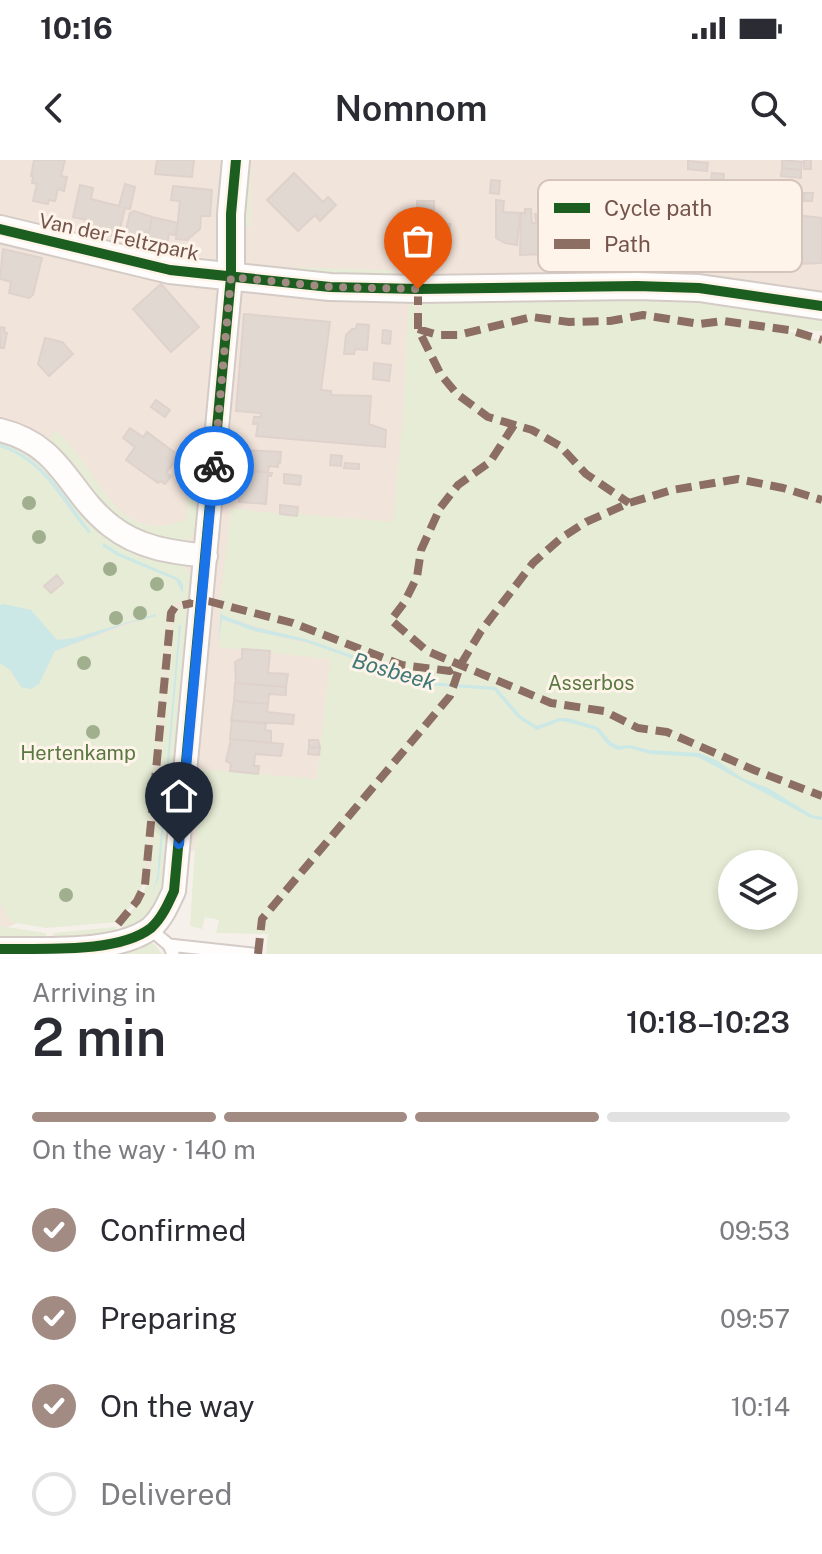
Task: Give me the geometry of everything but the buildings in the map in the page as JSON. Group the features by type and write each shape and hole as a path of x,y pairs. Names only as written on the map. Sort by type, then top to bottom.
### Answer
{"street":[{"path":"0,949 48,951 103,948 123,942 150,929 167,908 174,891 231,277 231,214 236,160"},
{"name":"Van der Feltzpark","path":"0,229 170,270 330,287 699,288 822,306"},
{"path":"0,430 25,438 52,457 98,513 120,532 153,548 206,556"}],"lane":[{"path":"150,929 171,950 252,954"}],"shaded area":[{"path":"0,160 822,160 822,321 431,305 400,529 313,801 0,930"}],"green space":[{"path":"246,168 252,168 251,226 243,226"},
{"path":"297,267 395,271 395,278 297,273"},
{"name":"Asserbos","path":"700,299 822,312 822,331 762,328 788,331 822,341 822,954 266,954 268,934 216,933 219,920 205,917 202,929 190,926 200,769 317,779 330,659 219,647 221,619 254,631 340,651 219,612 231,508 393,522 409,301 416,300 416,332 421,333 420,300"},
{"path":"55,430 68,442 115,505 144,524 162,526 186,519 193,441 203,442 192,538 184,542 132,532 98,504 99,498 55,444 47,445"},
{"name":"Hertenkamp","path":"0,436 186,567 191,578 189,600 175,604 169,611 145,880 136,900 117,922 46,928 10,922 0,901 0,663 11,670 14,678 42,678 55,651 156,615 57,640 4,604 0,605 0,447 32,463 90,531 42,469 17,451 0,444"},
{"path":"188,604 188,608 193,609 166,892 145,919 122,934 121,923 140,901 150,875 173,611","holes":["179,625 159,877 153,894"]},
{"path":"0,926 46,933 46,941 0,941"},
{"path":"116,927 117,936 53,940 53,933"},
{"path":"147,942 155,945 162,954 107,954"}],"water":[{"path":"0,444 16,450 41,469 91,532 88,533 40,472 29,462 0,447"},
{"path":"104,543 119,553 178,578 183,584 183,594 176,580 118,556 102,546"},
{"path":"0,605 31,610 57,640 156,616 125,624 55,651 39,684 31,689 21,687 10,670 0,663"},
{"name":"Bosbeek","path":"221,611 222,615 254,627 306,639 428,682 496,687 521,716 537,726 568,718 598,727 611,742 619,746 699,753 718,761 742,778 768,788 812,815 822,817 822,820 811,818 698,757 650,754 629,748 618,750 608,745 596,730 567,722 560,721 537,730 518,718 494,690 427,685 306,642 254,631 222,619 218,642"},
{"path":"179,625 159,877 152,895 157,877"}],"marked path":[{"path":"418,289 418,329 441,375 457,394 488,417 532,430 560,446 586,474 629,503"},
{"path":"418,329 438,335 458,335 532,317 569,322 610,321 643,315 700,324 723,321 789,330 822,340"},
{"path":"514,425 490,462 458,485 440,508 421,550 417,577 391,620 427,651 551,703 604,711 638,728 667,732 822,796"},
{"path":"258,954 262,919 450,696 461,664 481,631 533,563 561,538 586,522 629,503 672,490 738,479 822,500"},
{"path":"118,924 137,901 145,885 171,613 175,607 192,603 192,600"},
{"path":"208,601 293,623 402,665 450,671 461,664"}],"cycle path":[{"path":"0,949 79,948 119,942 151,928 174,891 231,277 231,214 236,160"},
{"path":"0,229 170,270 330,287 699,288 822,306"}],"way so far":[{"path":"214,466 231,277 330,287 418,289"}],"route":[{"path":"179,844 214,466"}]}
